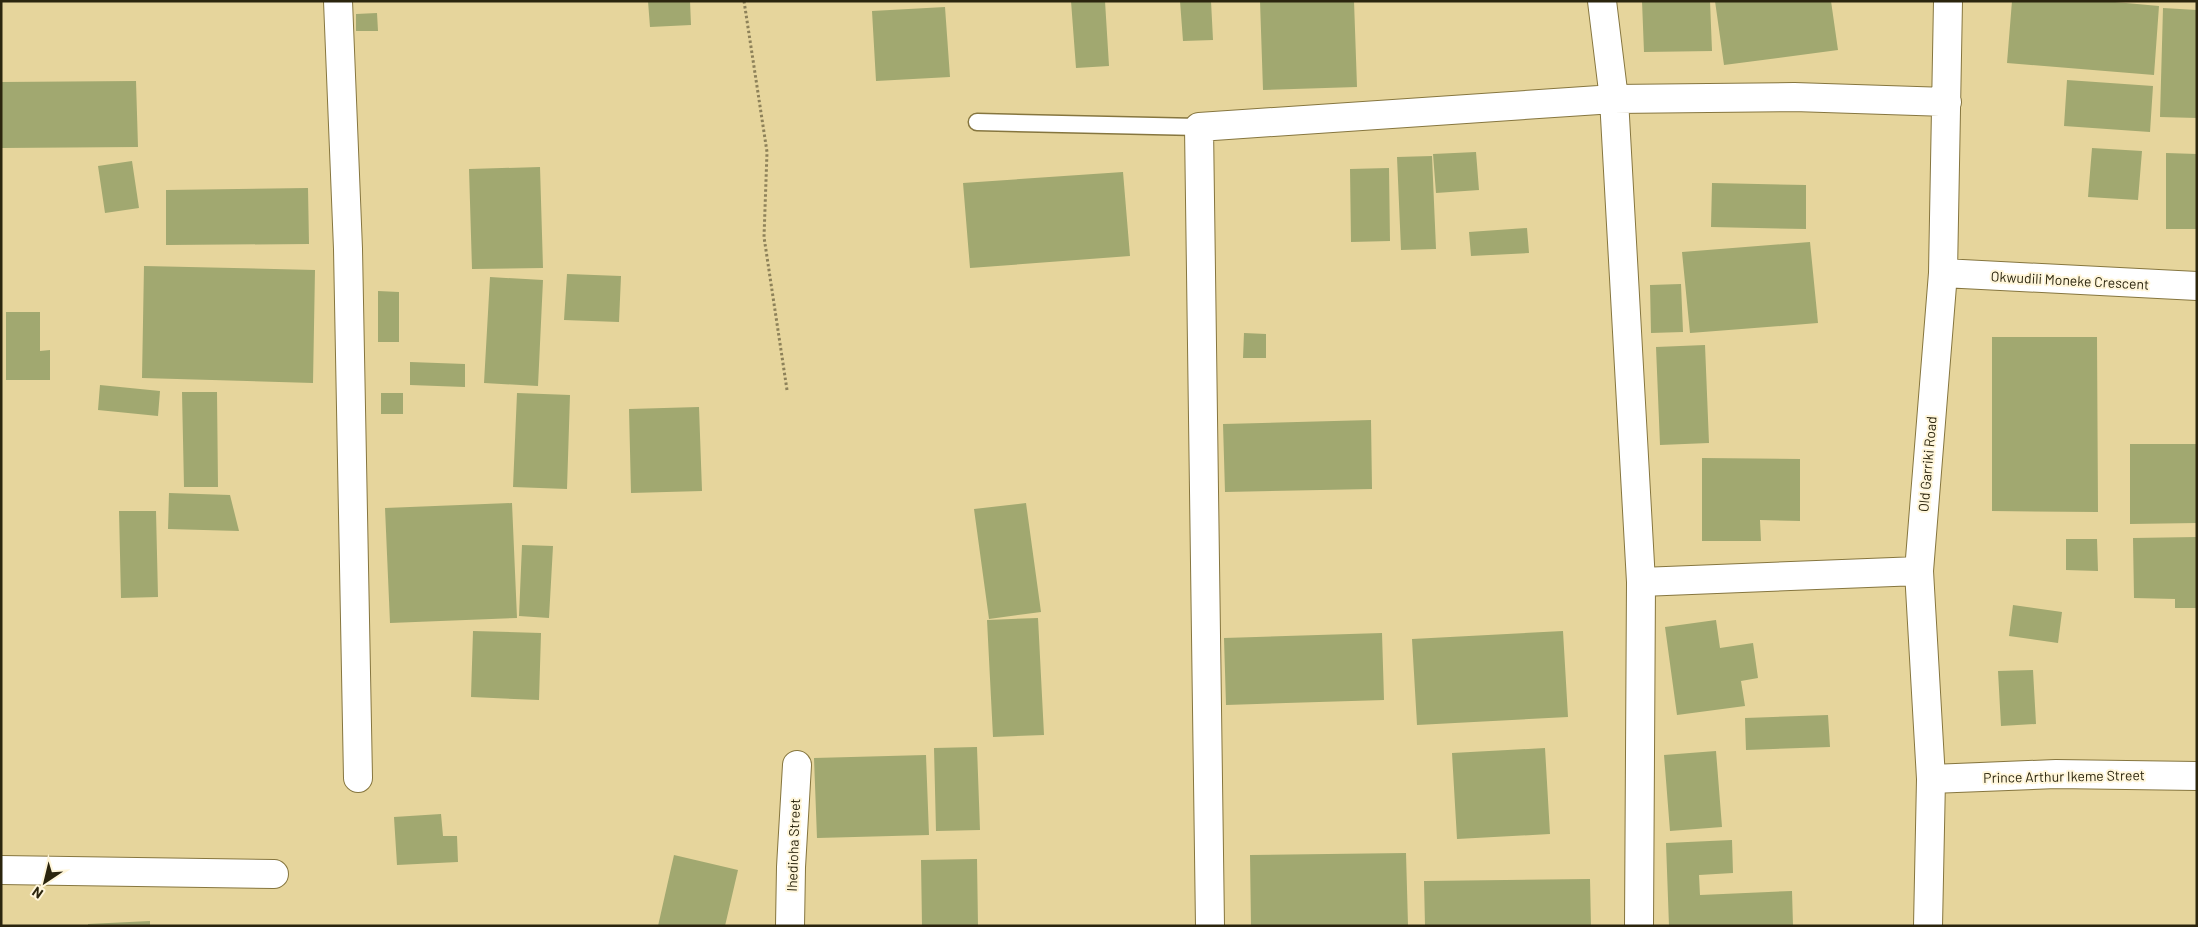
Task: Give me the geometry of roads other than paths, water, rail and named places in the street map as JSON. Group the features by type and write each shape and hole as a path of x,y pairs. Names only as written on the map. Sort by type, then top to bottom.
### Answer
{"street":[{"path":"338,1 348,249 358,778"},
{"path":"1602,1 1614,99 1641,582 1639,926"},
{"name":"Old Garriki Road","path":"1928,926 1931,779 1919,570 1942,273 1948,1"},
{"path":"1210,926 1200,127 1614,99 1794,97 1947,102"},
{"name":"Okwudili Moneke Crescent","path":"1942,273 2197,286"},
{"path":"1641,582 1919,570"},
{"name":"Ihedioha Street","path":"790,926 796,765"},
{"name":"Prince Arthur Ikeme Street","path":"1931,779 2056,774 2197,776"},
{"path":"1,870 274,874"}],"lane":[{"path":"977,122 1200,127"}]}
